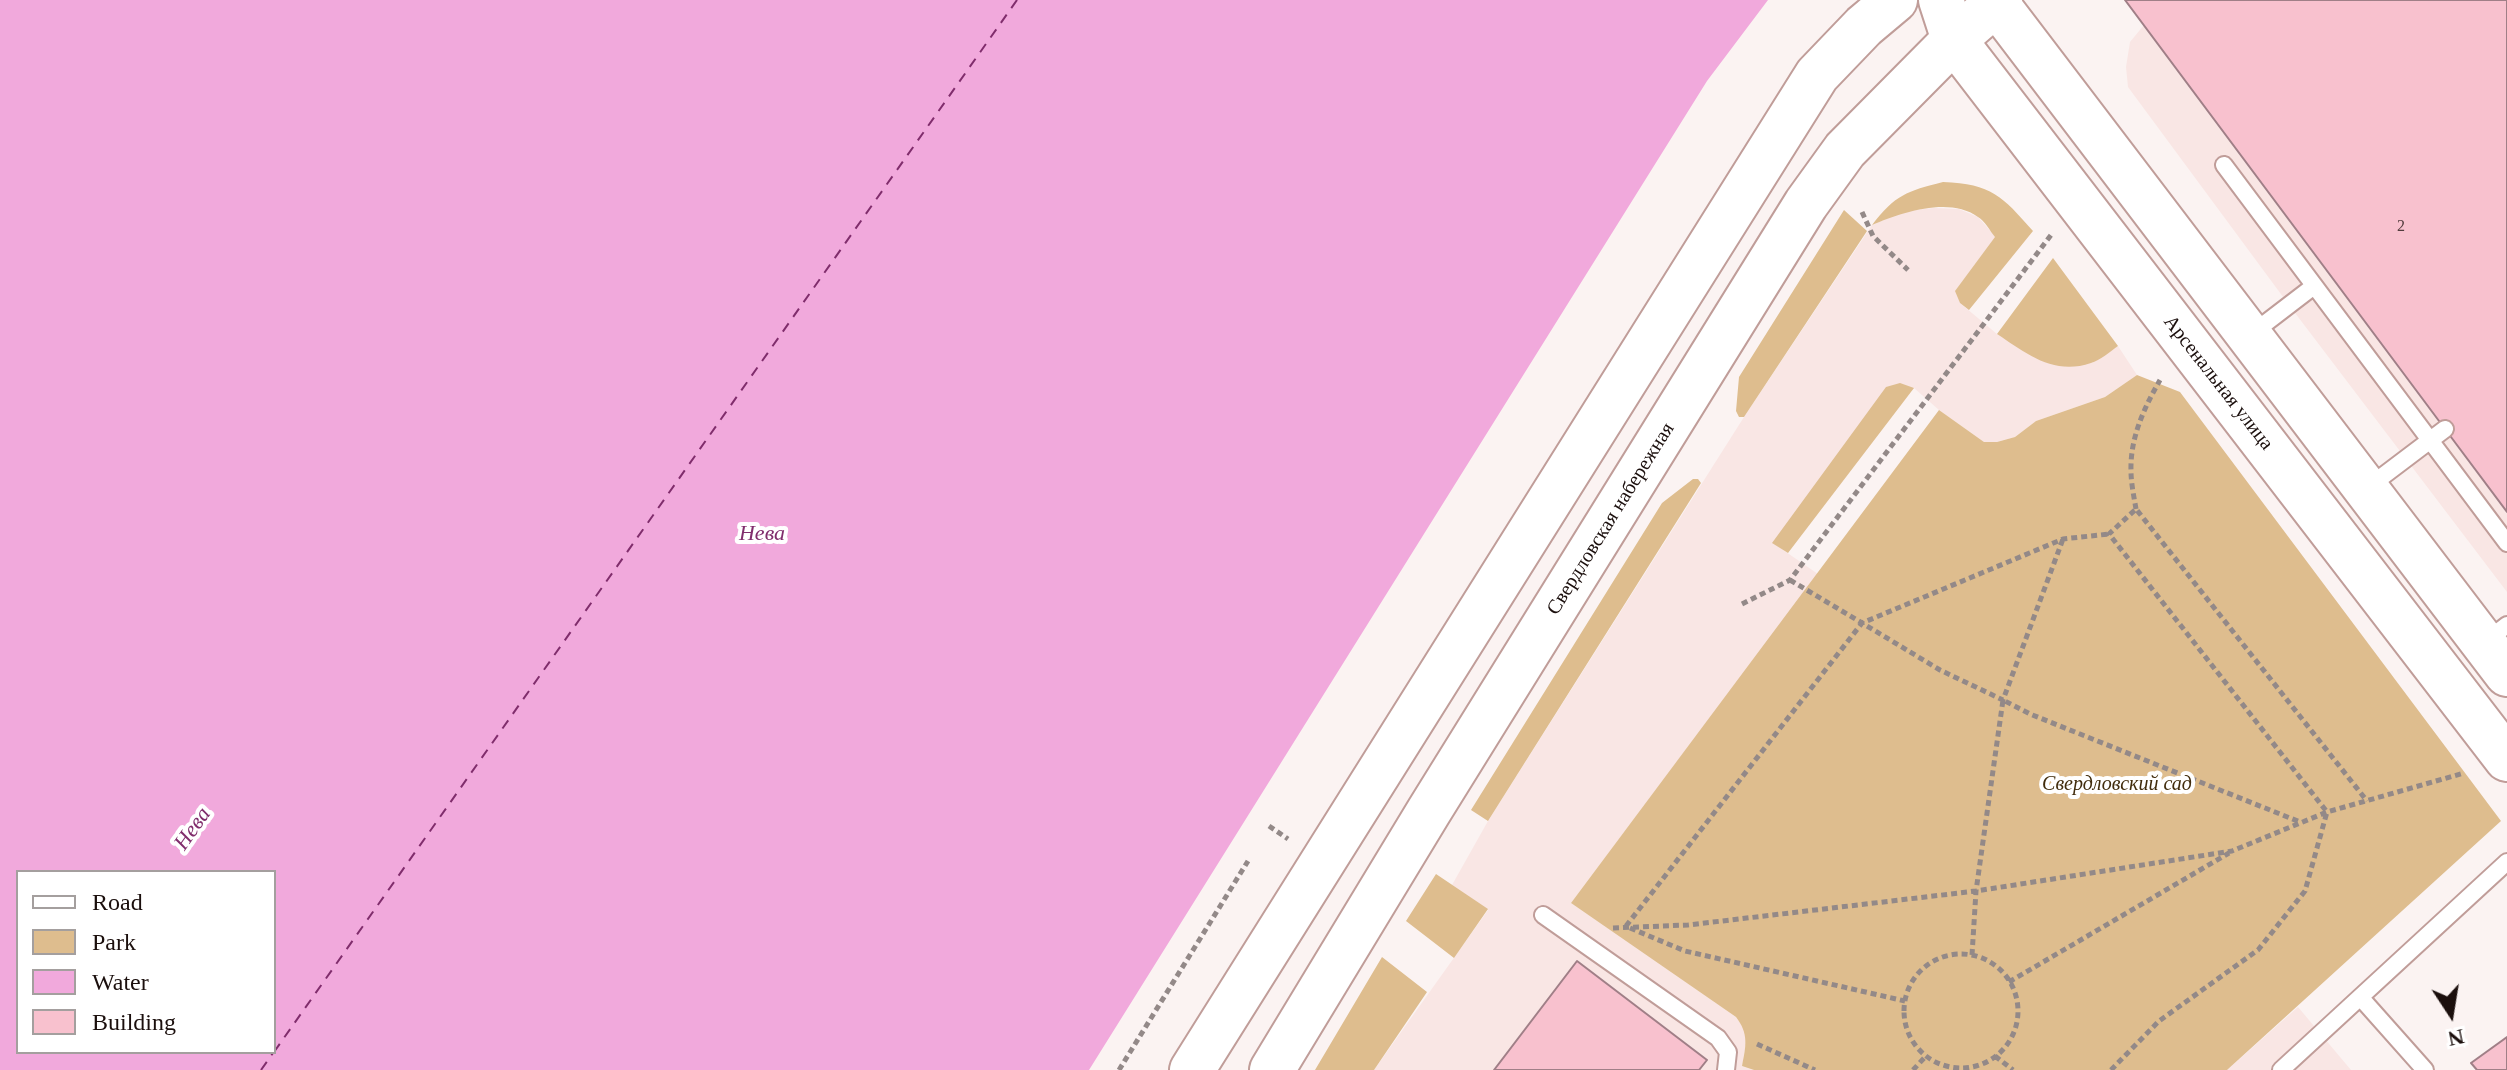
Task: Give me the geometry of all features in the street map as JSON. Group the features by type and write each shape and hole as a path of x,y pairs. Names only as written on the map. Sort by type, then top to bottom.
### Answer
{"main road":[{"path":"1192,1070 1817,75 1864,26 1895,0"},
{"path":"1995,1 2365,489 2499,647"},
{"name":"Свердловская набережная","path":"1272,1070 1806,204 1948,20 1995,1"},
{"name":"Арсенальная улица","path":"1948,20 2488,765"}],"lane":[{"path":"2224,165 2507,543"},
{"path":"2249,336 2314,286"},
{"path":"2365,489 2445,429"},
{"path":"2281,1070 2507,862"},
{"path":"1543,915 1718,1038 1728,1052 1726,1070"},
{"path":"2361,998 2425,1070"}],"path":[{"path":"1862,212 1873,236 1908,270"},
{"path":"1742,604 1790,580 2051,234"},
{"path":"2163,374 2137,427 2131,470 2136,509 2367,801"},
{"path":"1625,926 1862,623 2063,539 2109,534 2136,509"},
{"path":"2109,534 2327,812"},
{"path":"1972,955 1976,891 2003,700 2063,539"},
{"path":"1790,580 1940,670 2030,714 2300,822"},
{"path":"2009,982 2232,851 2327,812 2488,765"},
{"path":"2111,1070 2159,1021 2258,950 2305,891 2327,812"},
{"path":"1625,926 1688,925 1976,891 2232,851"},
{"path":"1119,1070 1248,861"},
{"path":"1625,926 1685,951 1905,1001"},
{"path":"1953,954 1972,955 1990,962 2009,982 2018,1008 2016,1026 2008,1043 1995,1056 1979,1065 1960,1068 1926,1056 1913,1042 1906,1025 1905,1001 1909,987 1920,971 1935,960 1953,954"},
{"path":"1728,1052 1756,1044 1815,1070"},
{"path":"1913,1070 1926,1056"},
{"path":"1995,1056 2013,1070"}],"shaded area":[{"path":"2125,0 2507,0 2507,592 2128,87 2126,67 2130,42 2144,25"},
{"path":"1959,209 1978,217 1996,237 1956,290 1960,303 1997,334 2092,363 2118,346 2137,375 2105,397 2036,421 2015,437 1997,442 1984,442 1914,388 1773,543 1818,574 1571,903 1736,1017 1747,1039 1742,1066 1754,1070 1374,1070 1488,910 1452,885 1488,821 1744,417 1872,225 1904,211"},
{"path":"2298,1007 2351,1070 2227,1070"}],"green space":[{"path":"1943,182 1973,186 1995,194 2033,231 1969,310 1960,303 1955,291 1995,237 1981,219 1966,211 1939,207 1911,212 1872,225 1903,196"},
{"path":"1844,210 1867,231 1744,417 1739,417 1736,411 1739,377"},
{"path":"2053,258 2118,346 2091,363 2064,367 2052,365 2029,355 1997,334"},
{"name":"Свердловский сад","path":"2137,375 2180,392 2501,821 2227,1070 1754,1070 1742,1066 1745,1040 1736,1017 1571,903 1939,410 1984,442 1997,442 2015,437 2036,421 2105,397"},
{"path":"1900,383 1914,388 1788,553 1772,543 1886,387"},
{"path":"1693,479 1701,483 1488,821 1471,810 1662,503"},
{"path":"1436,874 1488,909 1454,958 1406,921"},
{"path":"1382,957 1427,992 1374,1070 1315,1070"}],"water":[{"name":"Нева","path":"0,0 1768,0 1707,81 1089,1070 0,1070"}],"building":[{"path":"2125,0 2507,0 2507,512 2445,429"},
{"path":"1577,961 1707,1060 1699,1070 1494,1070"},
{"path":"2507,1037 2507,1070 2477,1070 2471,1063"}],"ferry route":[{"path":"276,1049 1017,0"},
{"path":"261,1070 272,1054"}]}
